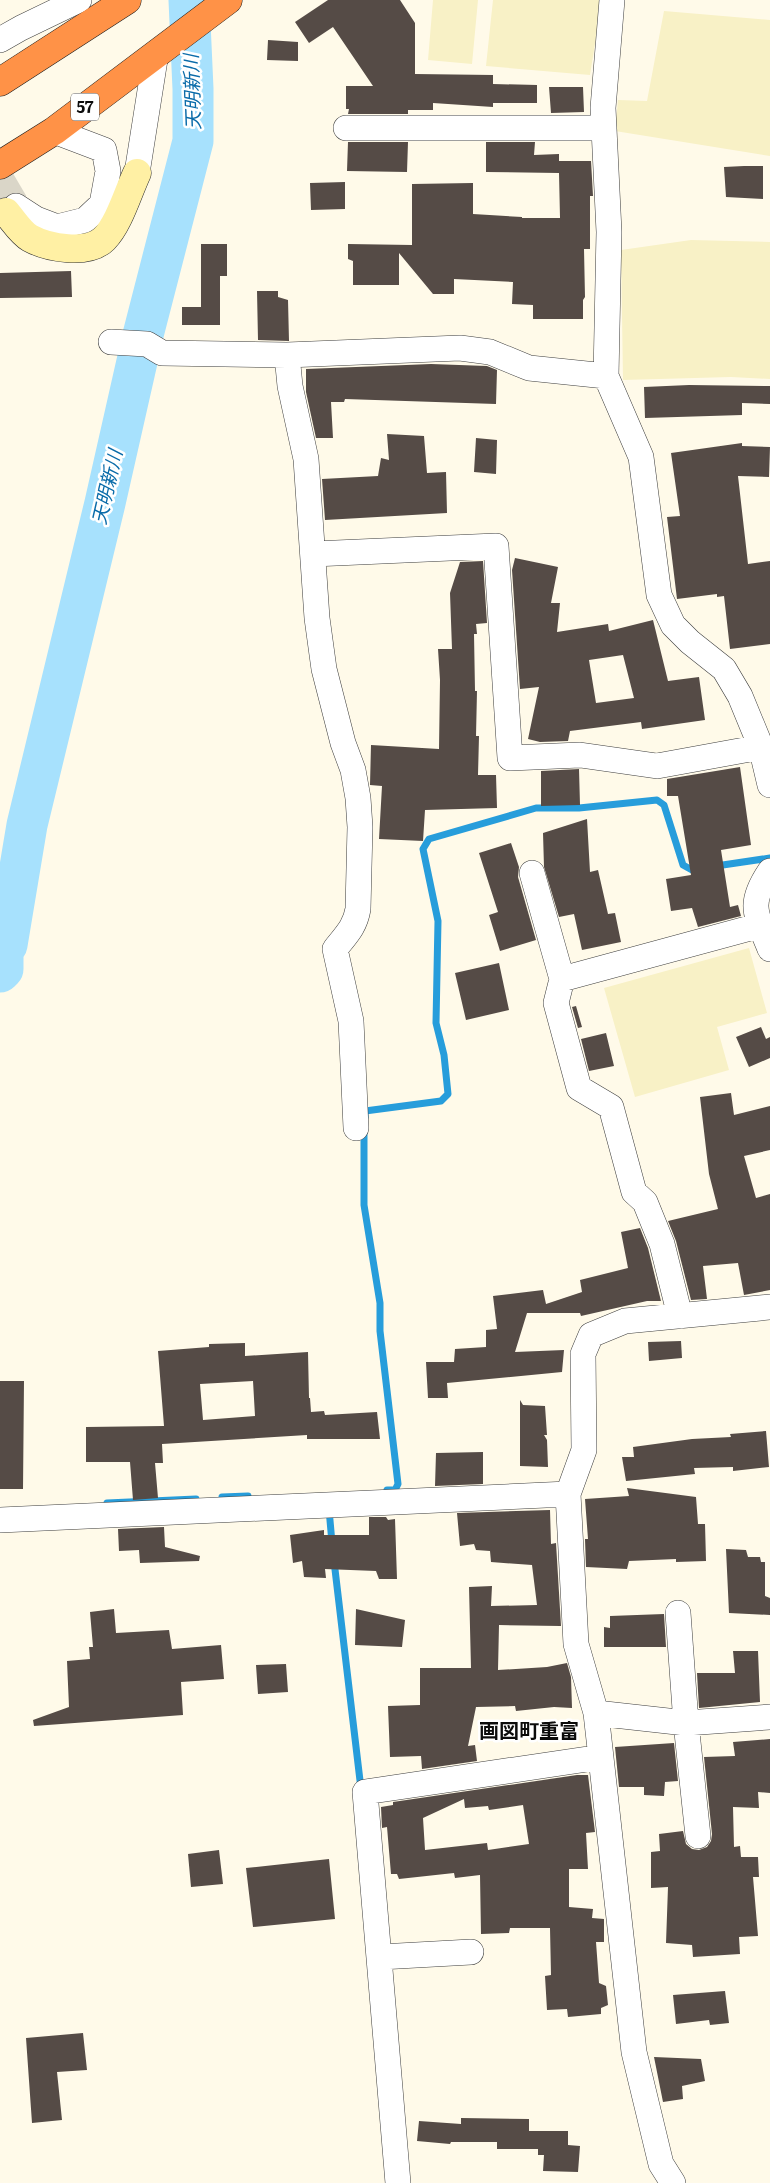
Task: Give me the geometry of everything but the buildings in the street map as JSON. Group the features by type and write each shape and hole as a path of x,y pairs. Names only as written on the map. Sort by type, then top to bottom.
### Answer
{"highway":[{"path":"0,82 127,0"},
{"name":"57","path":"0,165 54,131 226,2"}],"street":[{"path":"0,40 79,0"},
{"path":"612,0 602,108 609,232 606,376 641,457 659,595 673,625 690,642 724,669 740,696 760,747 770,785"},
{"path":"11,209 29,238 59,249 84,248 103,240 114,223 137,172 161,49"},
{"path":"346,128 604,128"},
{"path":"11,209 57,227 85,220 102,204 108,171 104,150 54,131"},
{"path":"129,343 162,353 287,355 460,348 490,352 529,368 606,376"},
{"path":"287,355 290,386 306,459 316,618 324,670 343,743 353,770 359,808 360,867 356,922 352,930 336,949 351,1021 356,1128"},
{"path":"313,554 496,546 510,758 580,755 657,766 760,747"},
{"path":"770,871 762,884 754,905 770,949"},
{"path":"532,873 562,979 556,1003 579,1088 611,1107 634,1192 645,1202 662,1244 680,1316"},
{"path":"562,979 761,925"},
{"path":"673,2183 661,2164 634,2052 596,1713 576,1644 568,1494 584,1450 583,1354 591,1335 625,1321 770,1307"},
{"path":"0,1520 568,1494"},
{"path":"678,1613 686,1723 698,1836"},
{"path":"596,1713 686,1723 770,1718"},
{"path":"398,2183 365,1792 601,1756"},
{"path":"380,1957 471,1952"}],"shaded area":[{"path":"433,0 478,0 472,64 428,60"},
{"path":"493,0 602,0 590,75 486,66"},
{"path":"664,11 770,20 770,156 615,131 618,100 647,101"},
{"path":"691,240 770,242 770,379 731,377 623,380 621,250"},
{"path":"749,948 767,1013 717,1027 729,1070 635,1097 604,988"}],"waterway":[{"name":"天明新川","path":"0,972 3,969 3,950 7,945 27,825 105,503 143,335 193,141 189,0"},
{"path":"365,1117 365,1111 441,1101 448,1094 444,1055 436,1023 438,921 423,849 429,839 536,808 579,808 657,800 664,805 683,865 692,870 698,869"},
{"path":"716,866 770,858"},
{"path":"364,1128 364,1205 380,1303 380,1331 398,1484 395,1490 387,1490"},
{"path":"222,1497 248,1496"},
{"path":"107,1503 196,1499"},
{"path":"329,1509 332,1543"},
{"path":"334,1561 361,1789"}],"tunnel":[{"path":"0,179 16,206"}],"district":[{"name":"画図町重富","path":"529,1731"}]}
